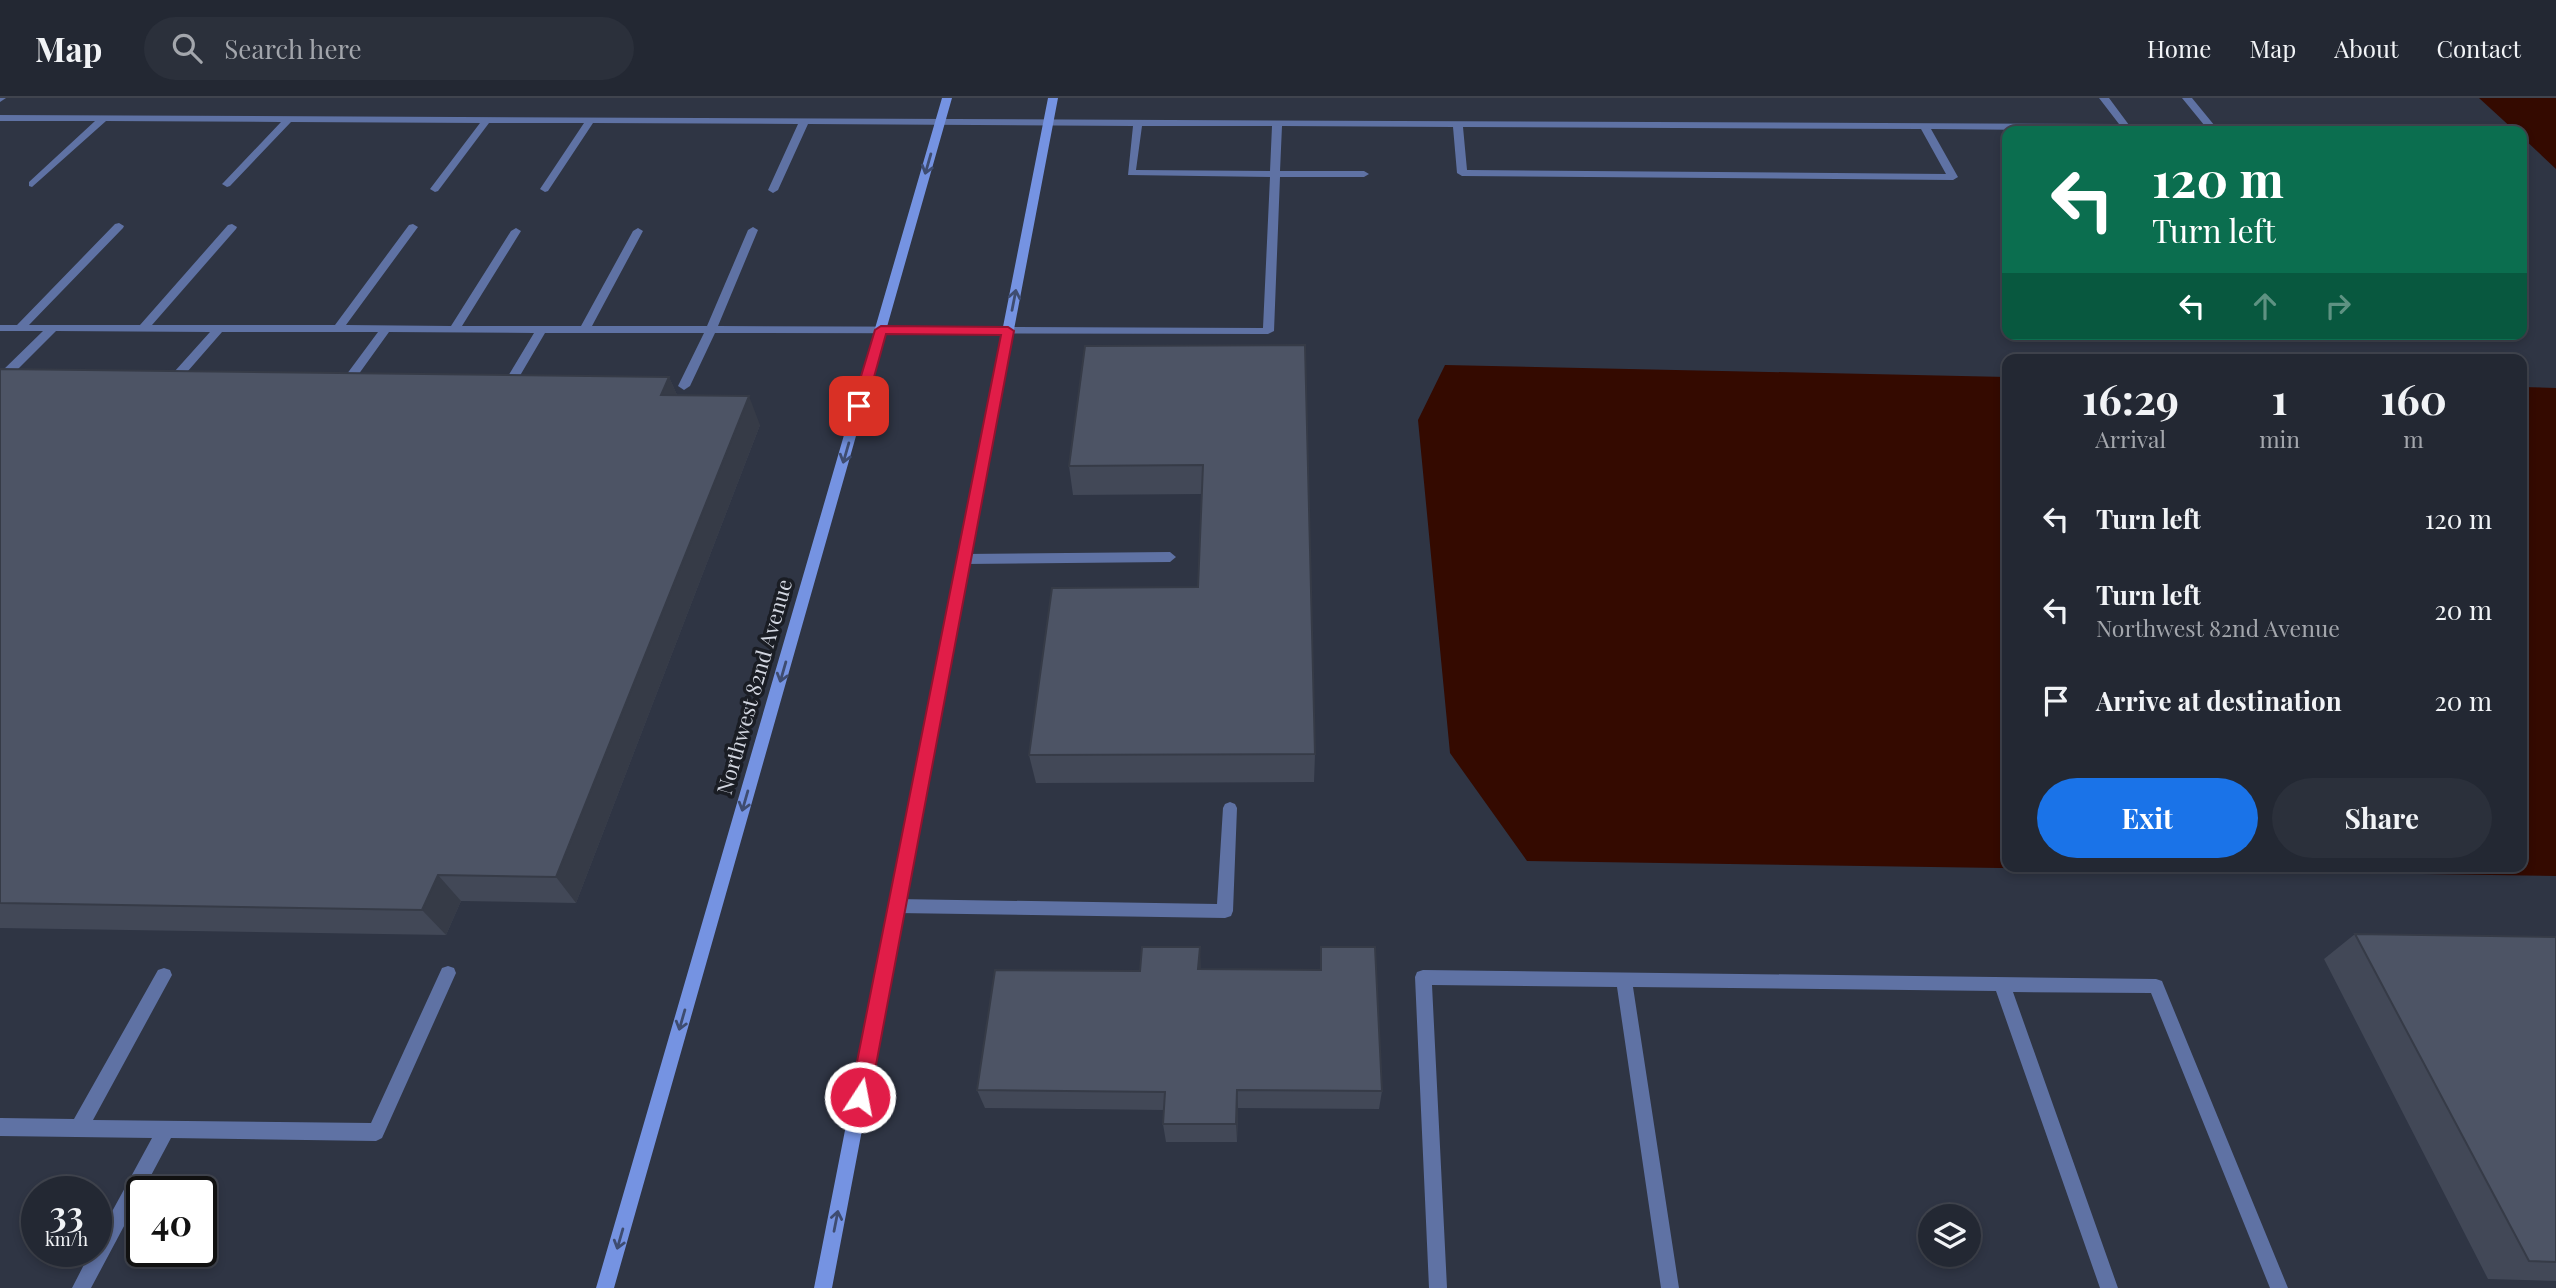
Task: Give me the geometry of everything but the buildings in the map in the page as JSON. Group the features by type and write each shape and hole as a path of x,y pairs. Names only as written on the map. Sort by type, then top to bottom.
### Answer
{"street":[{"name":"Northwest 82nd Avenue","path":"606,1288 947,98"},
{"path":"823,1288 1053,98"}],"lane":[{"path":"2104,98 2125,126"},
{"path":"2187,98 2210,126"},
{"path":"0,118 2002,129"},
{"path":"32,184 103,119"},
{"path":"227,184 288,120"},
{"path":"435,189 486,121"},
{"path":"545,190 590,121"},
{"path":"773,190 804,122"},
{"path":"1138,124 1131,173 1364,174"},
{"path":"0,328 1268,331 1276,125"},
{"path":"1458,125 1462,173 1953,177 1925,127"},
{"path":"20,328 119,226"},
{"path":"144,328 232,227"},
{"path":"338,329 413,227"},
{"path":"684,386 753,230"},
{"path":"454,330 516,231"},
{"path":"584,330 638,231"},
{"path":"0,380 53,328"},
{"path":"170,384 219,329"},
{"path":"344,386 386,329"},
{"path":"507,388 542,330"},
{"path":"964,559 1170,557"},
{"path":"897,906 1225,911 1230,808"},
{"path":"0,1127 376,1132 448,973"},
{"path":"79,1128 164,975"},
{"path":"1438,1288 1423,977 2156,986 2279,1288"},
{"path":"1625,981 1670,1288"},
{"path":"2002,984 2109,1288"},
{"path":"81,1288 166,1130"}],"shaded area":[{"path":"2479,98 2556,98 2556,169 2527,142 2527,126 2510,126"},
{"path":"1445,365 2002,377 2002,868 1527,861 1450,753 1418,420"},
{"path":"2527,387 2556,388 2556,876 2282,872 2527,872"}],"route":[{"path":"859,406 881,330 1008,331 860,1097"}]}
